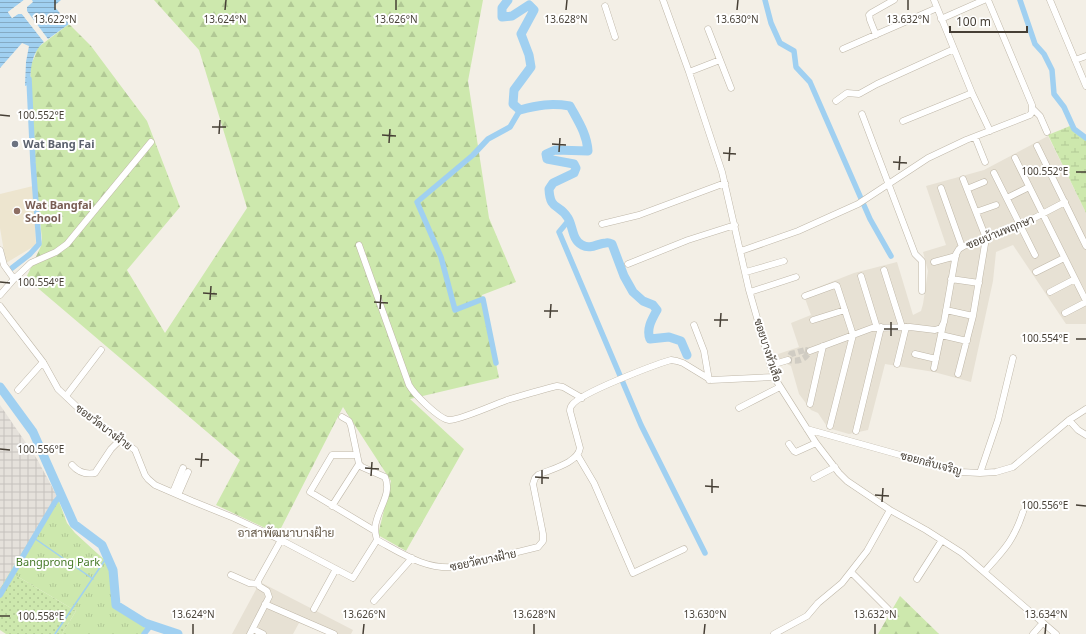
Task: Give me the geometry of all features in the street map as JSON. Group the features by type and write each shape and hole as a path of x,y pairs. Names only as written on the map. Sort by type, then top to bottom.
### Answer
{"street":[{"name":"ซอยบางหัวเสือ","path":"662,0 689,72 725,183 750,292 774,377 780,387 816,443 835,467 853,486 962,553 985,571 1042,624 1056,634"},
{"path":"876,35 869,15 871,12 894,0"},
{"path":"934,0 972,93 990,131"},
{"path":"941,19 984,0"},
{"path":"988,0 1020,75 1033,110 1040,116 1047,132"},
{"path":"1050,0 1086,85"},
{"path":"605,6 616,37"},
{"path":"843,49 937,8"},
{"path":"708,29 731,88"},
{"path":"836,101 847,93 858,94 954,49"},
{"path":"1075,60 1086,56"},
{"path":"689,72 720,60"},
{"path":"903,121 972,93"},
{"path":"741,251 798,231 858,204 928,158 1030,114 1033,110"},
{"path":"862,114 915,254 922,261 922,291"},
{"path":"975,137 985,162"},
{"path":"0,295 31,263 56,252 67,244 151,142"},
{"path":"1037,146 1086,246"},
{"path":"1015,158 1086,302 1064,313"},
{"path":"994,173 1035,255"},
{"path":"958,374 973,316 986,238 963,179"},
{"path":"967,189 984,182"},
{"path":"602,224 639,214 725,183"},
{"path":"1007,198 1029,187"},
{"path":"941,188 962,247"},
{"name":"ซอยบ้านพฤกษา","path":"934,368 958,250 962,247 1020,225 1065,202"},
{"path":"976,212 996,205"},
{"path":"628,264 688,240 735,225"},
{"path":"359,245 409,385 420,400 444,419 454,420 508,400 557,386 563,387 582,398"},
{"path":"0,250 4,265 14,279"},
{"path":"934,262 956,256"},
{"path":"1036,272 1064,258"},
{"path":"746,272 784,261"},
{"path":"884,270 904,327 897,364"},
{"path":"856,431 879,327 861,276"},
{"path":"750,292 796,277"},
{"path":"952,279 979,283"},
{"path":"1050,292 1075,279"},
{"path":"806,296 835,285 838,288 853,335 830,426"},
{"name":"ซอยวัดบางฝ้าย","path":"0,306 43,362 56,386 76,406 135,450 148,479 156,485 175,494 234,518 281,540 353,578 377,540 412,558 432,566 444,568 456,567 538,547 543,541 543,534 533,484 535,478 538,475 578,456"},
{"path":"813,320 845,310"},
{"path":"946,310 973,316"},
{"path":"810,351 879,327 922,327 935,330 941,328 944,322"},
{"path":"694,325 704,351 709,380"},
{"path":"941,335 967,341"},
{"path":"810,404 824,346"},
{"path":"66,396 101,350"},
{"path":"914,354 936,359"},
{"path":"980,473 998,420 1013,358"},
{"path":"684,549 633,574 594,483 578,456 580,448 570,407 582,398 625,377 671,360 683,363 709,380 715,381 774,377"},
{"path":"771,365 788,360"},
{"path":"18,390 43,362"},
{"path":"739,408 780,387"},
{"name":"ซอยกลับเจริญ","path":"807,429 961,472 996,472 1013,467 1069,420 1086,409"},
{"path":"342,417 348,421 351,426 359,464 362,467 385,477 388,482 386,495 375,526 377,540"},
{"path":"1069,420 1078,430 1086,435"},
{"path":"72,465 80,472 85,474 95,473 111,449 121,439"},
{"path":"789,444 796,452 816,443"},
{"path":"357,455 332,455 310,492 375,531"},
{"path":"332,506 359,464"},
{"path":"814,478 835,467"},
{"path":"175,494 186,470"},
{"path":"774,634 807,616 818,603 842,583 867,551 890,510"},
{"path":"985,571 1009,543 1018,527 1023,512"},
{"path":"258,584 260,577 281,540"},
{"path":"916,579 942,540"},
{"path":"374,601 412,558"},
{"path":"314,609 336,569"},
{"path":"851,572 888,609"},
{"path":"231,575 249,583 258,584 269,593 266,604 252,632 263,634"},
{"path":"266,604 334,634"},
{"path":"1033,634 1042,624"}],"shaded area":[{"path":"1048,136 1086,213 1086,324 1066,324 1013,245 996,252 993,281 971,382 934,372 885,364 868,430 849,434 828,428 818,413 811,410 799,394 791,366 787,364 776,367 772,356 799,347 791,323 811,315 803,293 854,273 897,262 913,315 921,311 928,271 923,252 946,245 926,186 984,170"},
{"name":"Wat Bangfai School","path":"33,186 36,245 6,263 0,228 0,194"},
{"path":"0,405 37,459 57,496 0,590"},
{"path":"260,582 353,630 351,634 326,634 299,623 293,634 232,634"}],"green space":[{"path":"154,0 483,0 468,81 489,218 516,282 482,295 499,378 410,399 464,449 406,551 378,535 391,481 343,407 278,534 216,505 240,460 26,278 41,246 42,239 34,163 30,84 31,64 37,48 69,24 91,46 147,121 180,207 127,270 165,333 247,208 199,50"},
{"path":"1070,126 1086,140 1086,213 1048,135"},
{"name":"Bangprong Park","path":"57,496 67,523 75,533 109,564 112,576 111,596 113,605 147,629 144,634 62,634 76,611 10,572"},
{"path":"10,572 76,611 62,634 6,634 0,630 0,589"},
{"path":"900,596 939,634 878,634"}],"water":[{"path":"0,0 24,0 8,12 12,18 18,14 22,14 44,42 36,51 32,61 30,84 25,86 26,62 29,46 22,43 0,68"},
{"path":"32,0 61,0 54,6 69,24 48,39 27,11 27,7 33,2"}],"pier":[{"path":"26,0 10,13 12,15 17,12 23,13 45,41 44,42 22,14 18,14 12,18 8,12"}],"waterway":[{"path":"508,0 502,8 502,17 512,16 529,5 534,10 521,34 529,55 531,67 514,90 513,104 520,110 545,105 570,106 586,139 588,151 555,150 546,154 547,159 574,164 576,168 574,173 553,183 549,189 551,201 565,213 570,221 574,236 579,243 588,247 603,243 612,244 624,276 633,292 643,301 653,305 657,310 649,328 650,339 669,337 681,341 687,355"},
{"path":"765,0 771,23 780,43 794,51 796,67 810,82 870,219 891,256"},
{"path":"1020,0 1035,44 1044,54 1052,70 1054,94 1064,107 1074,129 1086,138"},
{"path":"12,268 30,254 39,244 29,79"},
{"path":"496,363 483,299 455,310 441,257 417,202 473,155 488,139 510,127 520,110"},
{"path":"569,220 559,232 641,425 705,553"},
{"path":"0,387 33,432 74,524 102,545 113,570 116,605 145,623 178,634"},
{"path":"0,595 55,502 61,495"},
{"path":"34,538 93,579"},
{"path":"55,634 107,557"},
{"path":"144,634 151,625"}],"tunnel":[{"path":"805,350 810,351 803,358 795,361 788,360 791,354 805,350"}],"place":[{"name":"Wat Bang Fai","path":"15,144"},
{"name":"Wat Bangfai School","path":"17,211"}],"district":[{"name":"อาสาพัฒนาบางฝ้าย","path":"286,533"}]}
